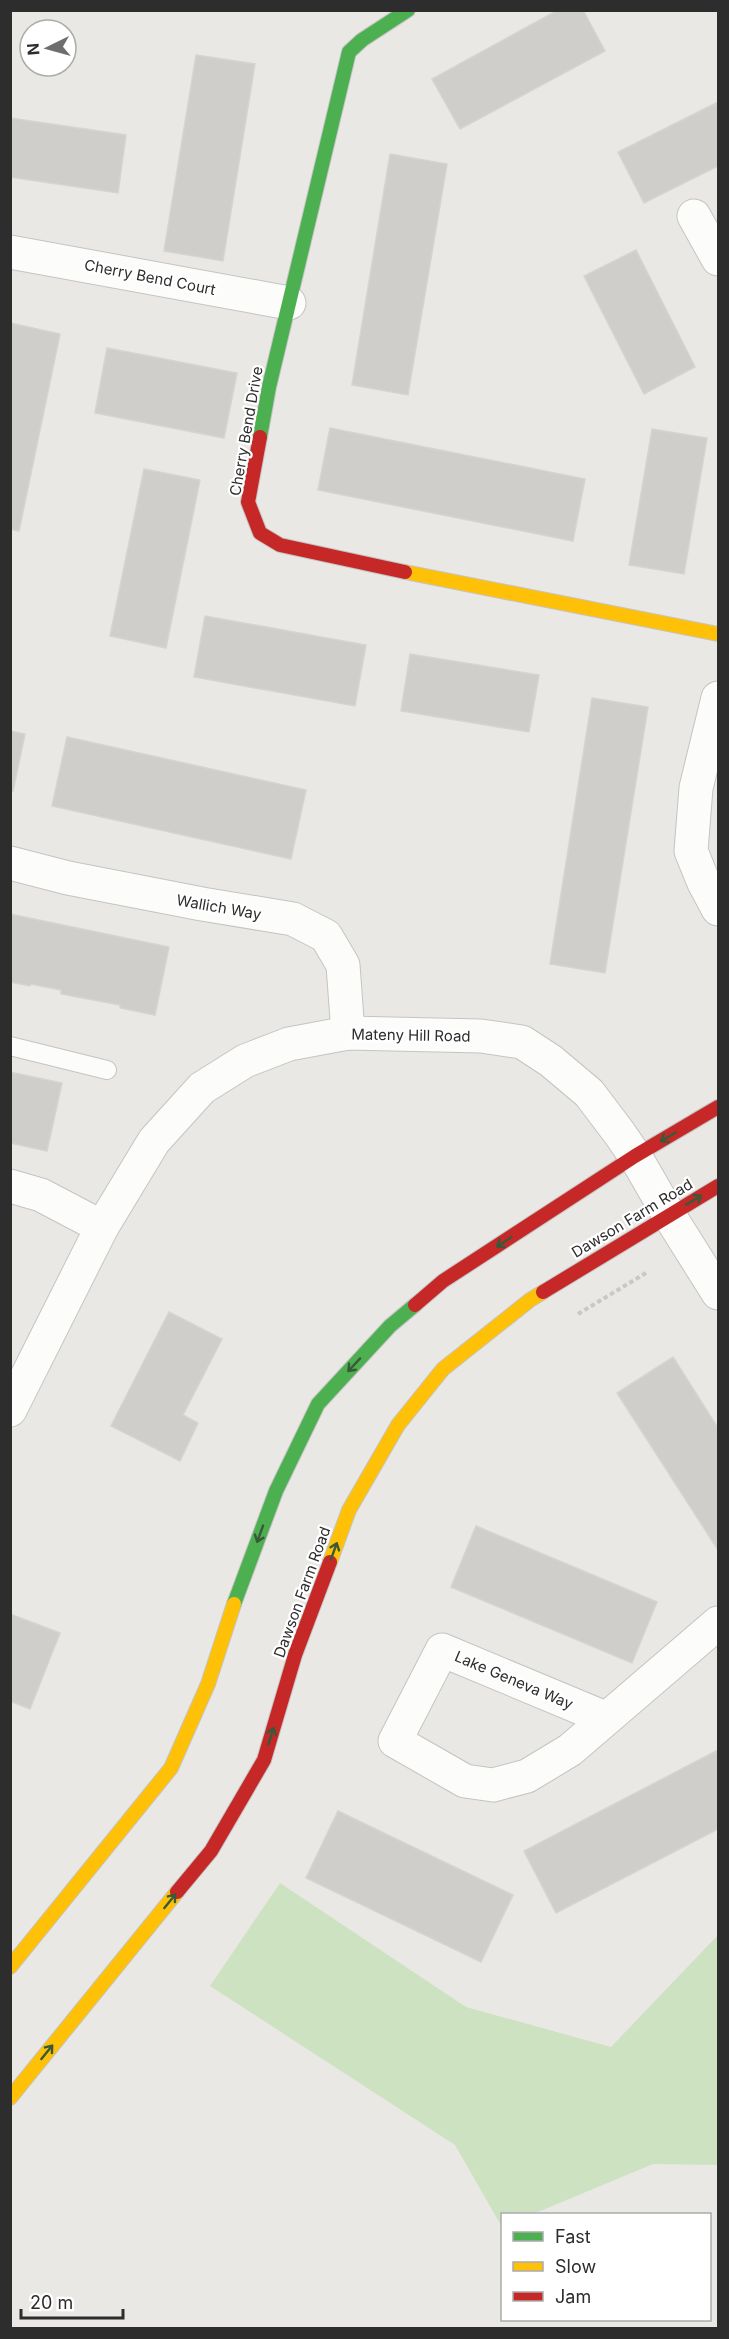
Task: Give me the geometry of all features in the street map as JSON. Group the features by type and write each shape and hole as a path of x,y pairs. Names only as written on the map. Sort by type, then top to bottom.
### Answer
{"street":[{"name":"Cherry Bend Drive","path":"408,10 362,40 349,52 342,75 269,387 248,502 261,533 280,545 314,554 718,634"},
{"path":"694,216 718,259"},
{"name":"Cherry Bend Court","path":"10,252 289,303"},
{"path":"718,698 696,788 691,850 704,883 718,909"},
{"name":"Wallich Way","path":"10,863 68,878 293,919 301,923 326,936 343,965 348,1033"},
{"name":"Mateny Hill Road","path":"10,1410 102,1227 154,1141 201,1088 245,1060 289,1044 348,1033 481,1036 522,1042 551,1061 589,1093 635,1156 718,1293"},
{"path":"10,1967 171,1768 208,1684 232,1609 276,1491 318,1404 390,1326 442,1281 635,1156 718,1107"},
{"path":"10,1186 41,1195 102,1227"},
{"name":"Dawson Farm Road","path":"10,2098 211,1851 264,1760 296,1655 349,1510 398,1425 443,1369 530,1300 718,1186"},
{"name":"Lake Geneva Way","path":"605,1718 442,1650 394,1741 465,1780 493,1785 527,1776 570,1750 718,1623"}],"lane":[{"path":"10,1046 107,1070"}],"path":[{"path":"578,1314 619,1290 687,1244"}],"green space":[{"path":"280,1883 466,2007 611,2047 718,1935 718,2165 653,2164 535,2213 501,2213 501,2225 455,2145 210,1986"}],"building":[{"path":"558,10 583,10 605,51 460,129 432,79"},
{"path":"196,55 255,64 223,261 164,251"},
{"path":"718,102 718,166 644,203 618,152"},
{"path":"10,118 126,135 118,193 10,177"},
{"path":"390,154 447,164 408,395 352,385"},
{"path":"636,250 695,367 644,394 584,276"},
{"path":"10,323 60,334 19,531 10,529"},
{"path":"107,348 237,373 224,438 95,413"},
{"path":"330,428 585,479 573,541 318,490"},
{"path":"652,429 707,438 684,574 629,565"},
{"path":"144,469 200,480 166,648 110,636"},
{"path":"205,616 366,645 355,706 194,677"},
{"path":"410,654 539,675 529,732 401,711"},
{"path":"592,698 648,707 605,973 550,964"},
{"path":"10,731 25,734 13,791 10,790"},
{"path":"67,737 306,790 291,859 52,806"},
{"path":"10,914 169,947 155,1015 120,1008 120,1005 61,994 61,990 10,982"},
{"path":"10,1072 62,1083 47,1151 10,1143"},
{"path":"169,1312 222,1339 183,1415 198,1423 180,1461 111,1426"},
{"path":"673,1357 718,1428 718,1550 617,1393"},
{"path":"476,1526 657,1602 632,1663 451,1587"},
{"path":"10,1614 60,1633 30,1709 10,1701"},
{"path":"718,1750 718,1829 556,1913 524,1851"},
{"path":"338,1811 513,1895 481,1962 306,1878"}],"traffic: fast":[{"path":"260,437 269,387 349,52 362,40 408,10"},
{"path":"234,1604 276,1491 318,1404 390,1326 415,1305"}],"traffic: slow":[{"path":"405,572 718,634"},
{"path":"330,1562 349,1510 398,1425 443,1369 543,1292"},
{"path":"10,1967 171,1768 208,1684 234,1604"},
{"path":"10,2098 177,1892"}],"traffic: jam":[{"path":"260,437 248,502 260,533 280,545 405,572"},
{"path":"415,1305 443,1281 635,1156 718,1107"},
{"path":"543,1292 718,1186"},
{"path":"177,1892 211,1851 264,1760 295,1655 330,1562"}]}
